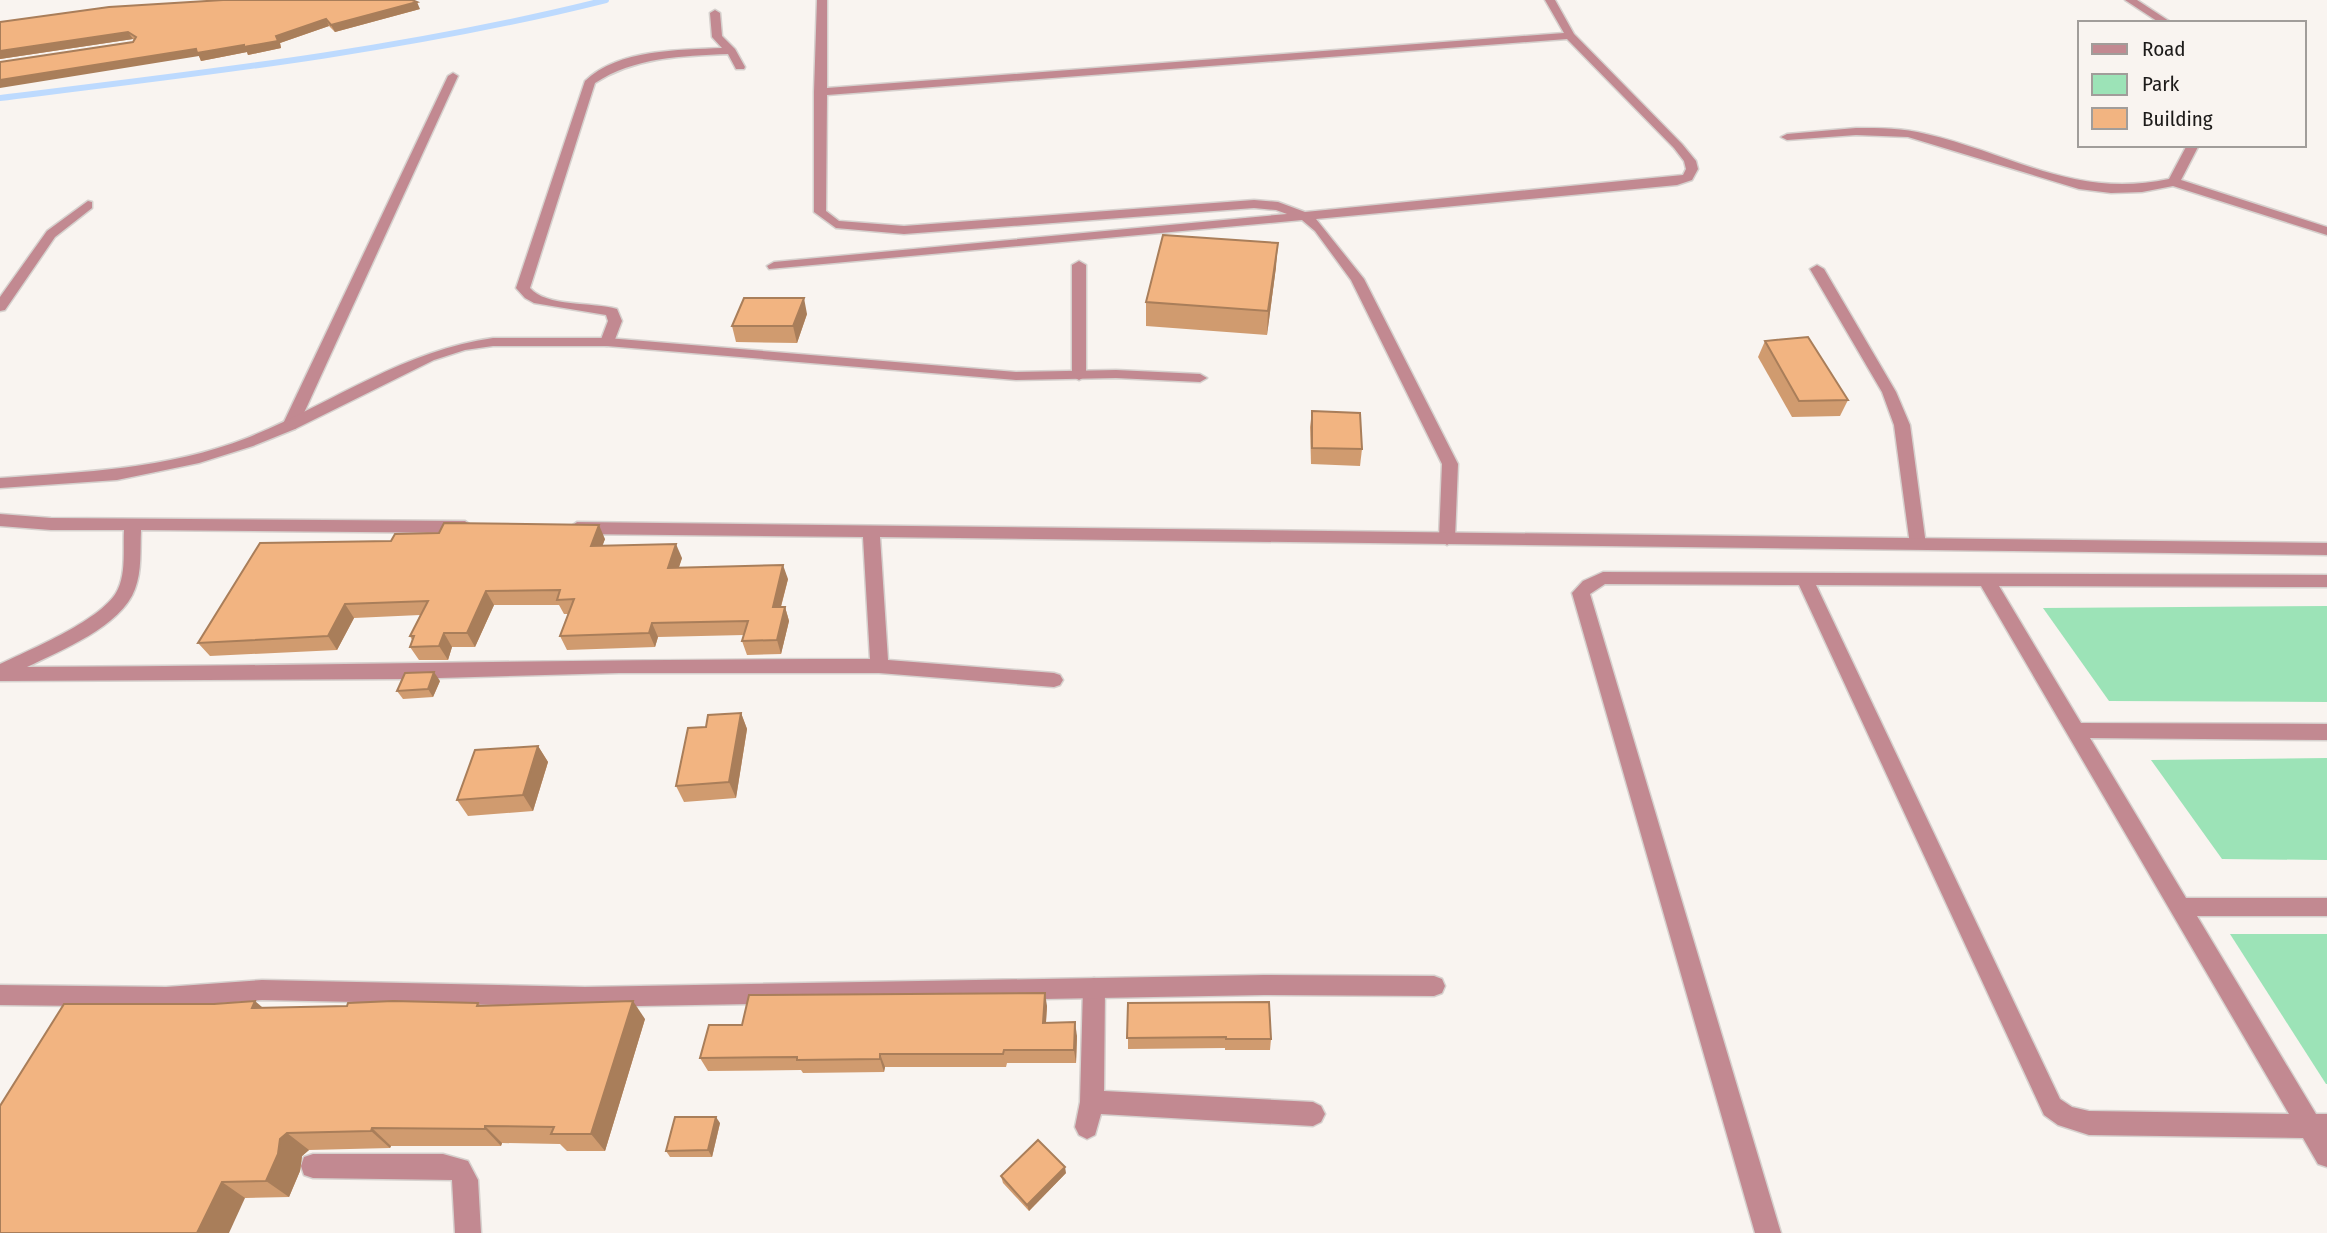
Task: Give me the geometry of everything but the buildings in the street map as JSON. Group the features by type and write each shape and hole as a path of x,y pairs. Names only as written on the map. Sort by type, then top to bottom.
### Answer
{"street":[{"path":"822,0 819,92 820,212 836,224 904,230 1254,204 1278,206 1306,217 1319,228 1357,279 1451,464 1447,539"},
{"path":"774,266 1677,181 1688,177 1692,169 1690,161 1570,36 1550,0"},
{"path":"2130,0 2163,21"},
{"path":"715,13 716,37 731,51 740,67"},
{"path":"819,92 1570,36"},
{"path":"607,342 615,321 612,313 595,307 538,301 527,296 523,288 590,81 611,69 647,59 731,51"},
{"path":"290,426 453,76"},
{"path":"1787,137 1890,132 1924,136 2052,180 2104,188 2152,189 2174,182 2327,231"},
{"path":"2174,182 2192,147"},
{"path":"0,307 51,234 88,205"},
{"path":"1079,265 1079,376"},
{"path":"1817,269 1889,392 1902,425 1918,545"},
{"path":"0,484 117,475 155,468 248,443 290,426 429,357 463,346 532,340 607,342 1016,376 1116,374 1200,379"},
{"path":"0,520 480,527"},
{"path":"0,673 92,624 112,609 125,594 133,524"},
{"path":"564,528 2327,549"},
{"path":"871,532 879,666"},
{"path":"1768,1233 1581,593 1589,584 1603,578 2327,581"},
{"path":"1986,579 2180,907 2318,1126 2327,1155"},
{"path":"1805,580 2052,1107 2066,1117 2089,1123 2318,1126"},
{"path":"0,673 404,672 619,666 879,666 1054,680"},
{"path":"2077,730 2327,732"},
{"path":"2180,907 2327,907"},
{"path":"0,995 166,997 262,990 585,997 1264,985 1434,986"},
{"path":"1087,1127 1092,1102 1094,988"},
{"path":"1092,1102 1313,1114"},
{"path":"313,1166 443,1166 459,1170 466,1180 468,1233"}],"green space":[{"path":"2327,606 2327,702 2109,701 2043,608"},
{"path":"2327,758 2327,860 2222,859 2151,760"},
{"path":"2230,934 2327,934 2327,1084 2326,1084"}],"waterway":[{"path":"0,98 229,69 381,46 531,18 606,0"}]}
